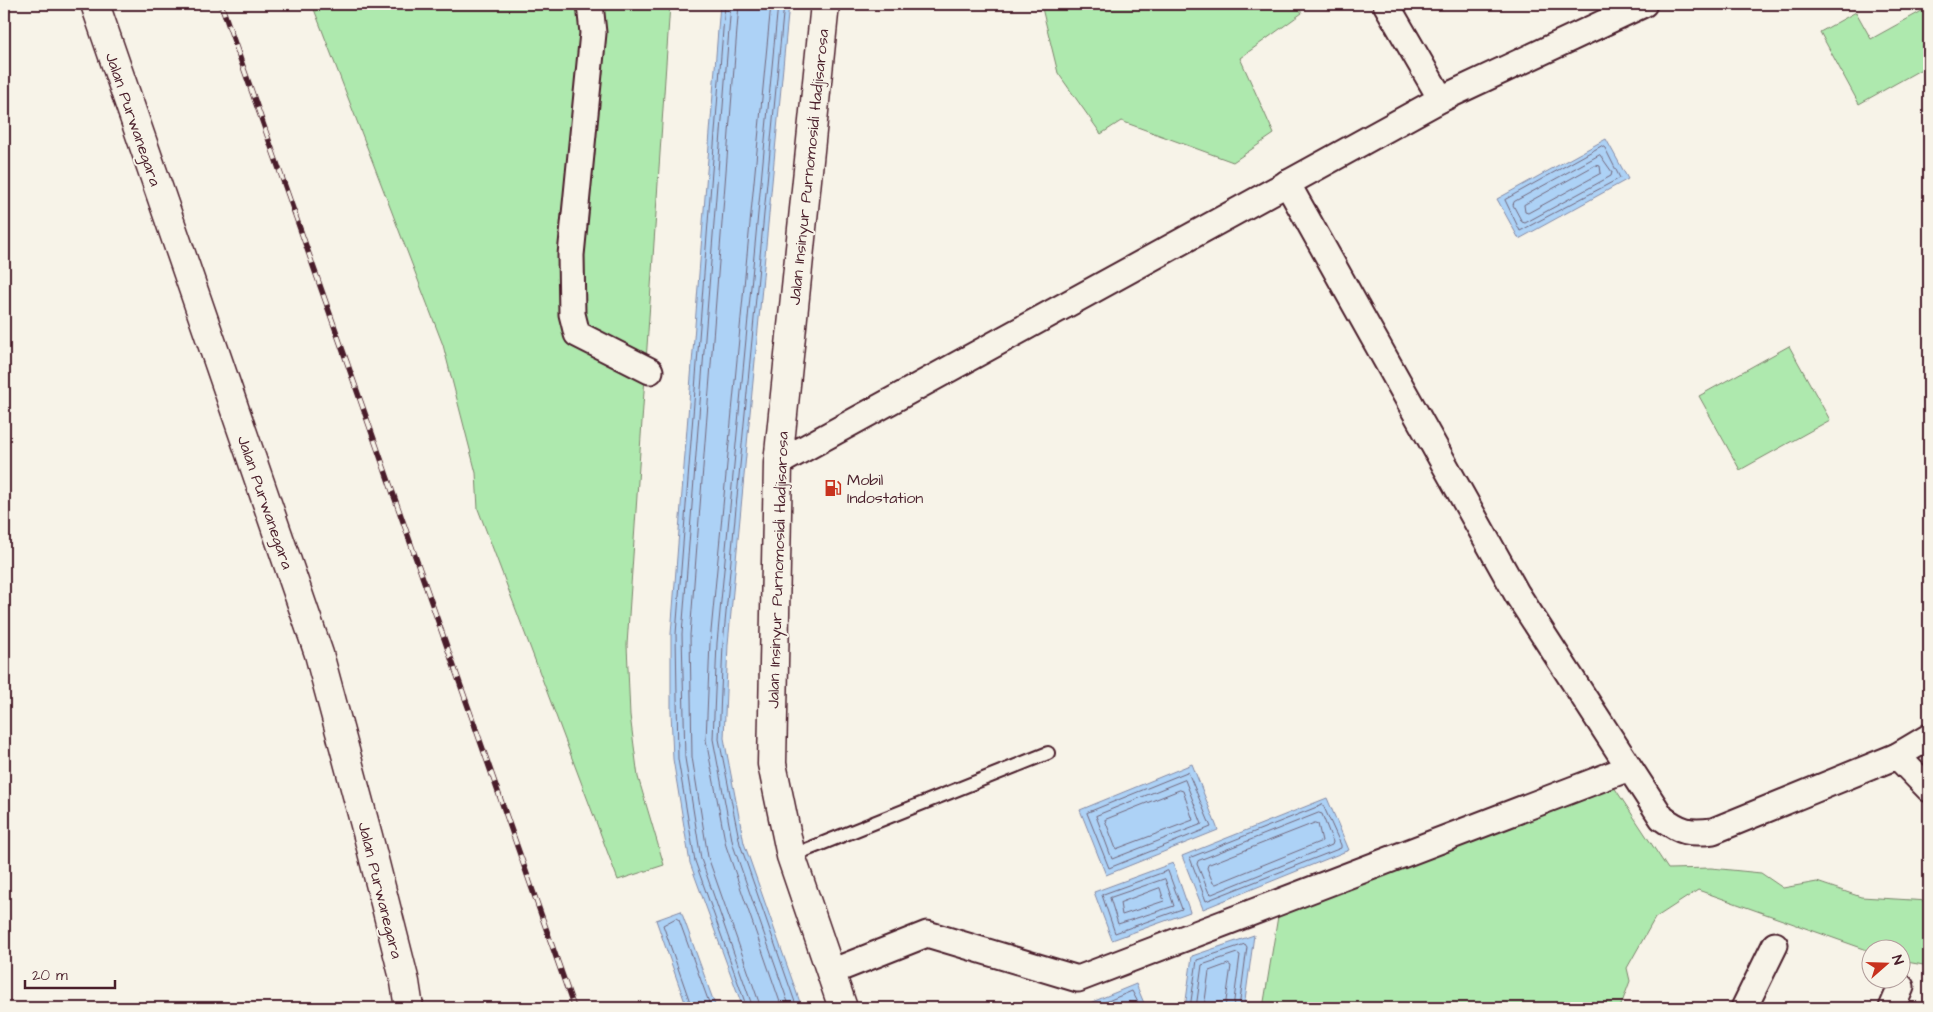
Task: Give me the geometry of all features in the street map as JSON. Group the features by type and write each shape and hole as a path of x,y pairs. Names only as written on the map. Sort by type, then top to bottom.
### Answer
{"street":[{"name":"Jalan Purwanegara","path":"95,4 319,654 368,836 405,982 409,1008"},
{"path":"590,4 593,33 571,255 572,314 577,334 650,371"},
{"name":"Jalan Insinyur Purnomosidi Hadjisarosa","path":"825,4 778,463 772,764 791,856 843,1008"},
{"path":"1386,4 1441,99"},
{"path":"778,463 1441,99 1644,4"},
{"path":"1287,183 1517,594 1662,818 1678,830 1696,833 1713,831 1897,756 1929,737"},
{"path":"1897,756 1929,789"},
{"path":"831,972 927,934 1078,979 1629,768"},
{"path":"1744,1008 1775,945"}],"lane":[{"path":"791,856 1048,753"}],"green space":[{"path":"312,4 670,4 627,645 630,715 638,777 664,865 618,880 478,509 476,473 443,345"},
{"path":"1041,4 1296,4 1302,13 1240,58 1274,134 1233,162 1121,121 1101,134 1058,73"},
{"path":"1929,7 1929,65 1859,104 1820,32 1856,12 1871,39"},
{"path":"1789,346 1830,420 1740,470 1699,396"},
{"path":"1612,784 1668,869 1711,868 1761,873 1783,888 1817,882 1861,897 1929,901 1929,966 1910,963 1910,940 1860,940 1860,947 1698,890 1655,918 1627,968 1630,981 1620,1008 1263,1008 1279,910"}],"water":[{"path":"720,4 789,4 728,644 724,738 744,843 802,1008 743,1008 690,863 673,759 671,634"},
{"path":"1606,139 1628,179 1519,239 1497,199"},
{"path":"1192,764 1218,830 1106,875 1080,810"},
{"path":"1327,798 1349,850 1203,909 1182,856"},
{"path":"1173,863 1190,912 1112,940 1094,892"},
{"path":"681,911 716,1008 687,1008 656,920"},
{"path":"1254,935 1244,1008 1185,1008 1192,956"},
{"path":"1136,984 1146,1008 1086,1008 1085,1005"}],"railway":[{"path":"221,4 574,1008"}],"place":[{"name":"Mobil Indostation","path":"833,488"}]}
